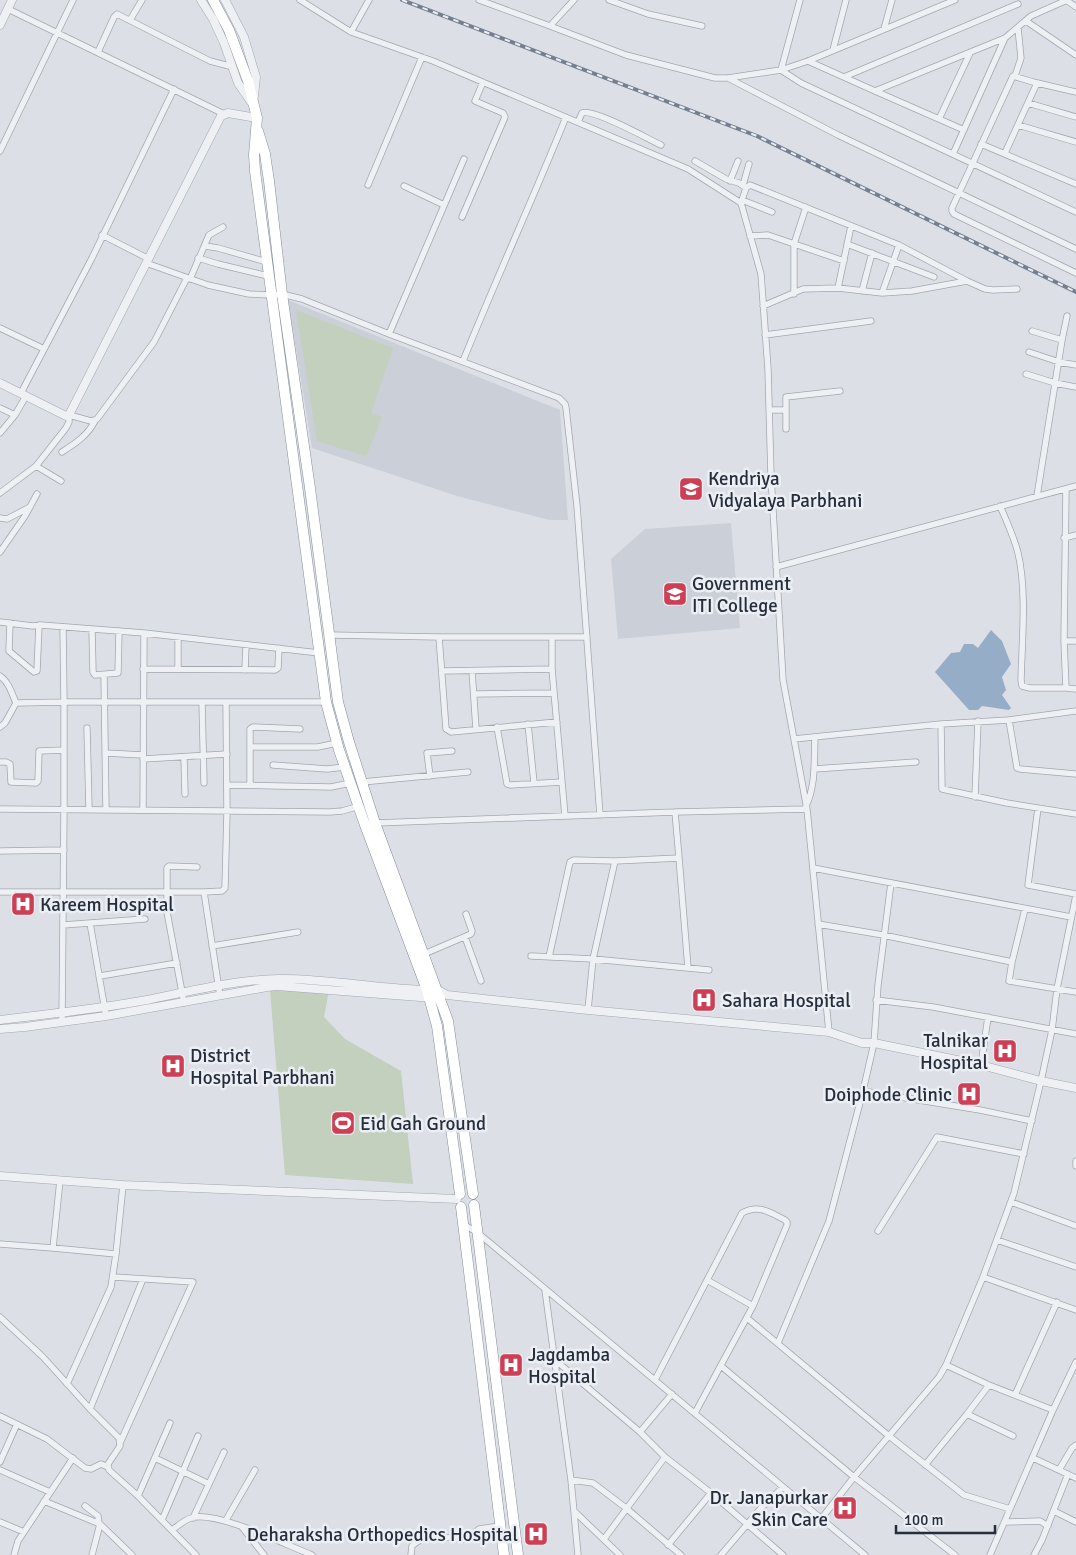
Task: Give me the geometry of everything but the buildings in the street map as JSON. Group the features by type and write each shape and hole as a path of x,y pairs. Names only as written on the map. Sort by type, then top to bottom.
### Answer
{"highway":[{"path":"213,0 229,30 248,81 265,154 282,294 338,702 362,782 364,805 437,1026 504,1555"},
{"path":"257,122 254,155 268,276 282,366 326,702 345,767 351,783 364,805"},
{"path":"319,649 330,639"},
{"path":"370,824 442,994 448,1021 475,1199 474,1204 518,1555"},
{"path":"459,1200 465,1191 473,1194"},
{"path":"459,1200 470,1208 474,1204"}],"street":[{"path":"0,25 12,0"},
{"path":"0,151 73,0"},
{"path":"130,20 142,0"},
{"path":"201,0 213,19 238,83 253,106"},
{"path":"225,0 244,37 256,77 253,106"},
{"path":"300,0 351,32 422,57 688,169 741,202 772,212"},
{"path":"351,32 369,0"},
{"path":"479,0 635,57 716,78 781,70 808,61 955,0"},
{"path":"550,26 574,0"},
{"path":"609,0 648,14 702,26"},
{"path":"781,70 800,0"},
{"path":"833,50 846,0"},
{"path":"884,29 892,0"},
{"path":"938,8 940,0"},
{"path":"875,91 1005,38 1031,16 1067,0 1076,7"},
{"path":"844,77 1018,4"},
{"path":"8,9 224,114 257,122"},
{"path":"98,52 115,15 118,14 210,61 233,67"},
{"path":"1026,21 1076,55"},
{"path":"1016,76 1021,58 1018,28"},
{"path":"953,154 1005,38"},
{"path":"938,119 970,53"},
{"path":"368,185 422,57"},
{"path":"808,61 964,130"},
{"path":"781,70 801,83 1076,212"},
{"path":"1076,92 1013,76 952,208 954,214 1076,273"},
{"path":"728,78 838,135 1076,249"},
{"path":"462,217 505,117 503,113 475,101 483,82"},
{"path":"1005,153 1037,83"},
{"path":"1,429 15,415 44,349 174,89"},
{"path":"1028,103 1076,117"},
{"path":"578,122 582,113 588,112 612,121 661,145"},
{"path":"0,493 36,466 66,428 69,422 69,415 221,116 224,114"},
{"path":"463,361 566,117"},
{"path":"1018,125 1076,142"},
{"path":"981,144 1076,184"},
{"path":"389,334 464,159"},
{"path":"730,181 738,161"},
{"path":"695,162 730,181 744,186 750,185 899,245 967,281 989,290 1017,289"},
{"path":"749,164 741,202 761,274 782,680 807,808 829,1032"},
{"path":"404,186 444,205"},
{"path":"794,294 794,244 806,207"},
{"path":"838,288 851,226"},
{"path":"62,452 79,442 89,432 95,420 154,342 210,233 223,227"},
{"path":"750,236 765,234 844,261"},
{"path":"102,235 147,261 188,279 249,294 271,296 282,294 302,299 389,334 560,398 565,404 577,506 600,815"},
{"path":"847,244 934,277"},
{"path":"882,292 899,245"},
{"path":"205,246 267,262"},
{"path":"862,291 872,253"},
{"path":"198,258 268,276"},
{"path":"763,306 803,289 838,288 882,292 912,291 967,281"},
{"path":"1037,496 1067,316"},
{"path":"765,335 871,321"},
{"path":"0,328 44,349"},
{"path":"1032,331 1062,340"},
{"path":"1029,352 1059,362 1076,365"},
{"path":"1026,374 1076,387"},
{"path":"0,383 66,416 95,420"},
{"path":"786,429 787,396 840,391"},
{"path":"0,408 15,415"},
{"path":"769,410 786,410"},
{"path":"36,466 61,481"},
{"path":"776,567 1076,486"},
{"path":"1066,489 1064,538 1066,688"},
{"path":"0,552 25,516 37,494"},
{"path":"1000,506 1019,555 1023,597 1022,686 1030,688 1076,689"},
{"path":"0,518 7,519 30,507"},
{"path":"1064,538 1076,535"},
{"path":"0,622 32,626 63,626 144,633 279,648 319,649"},
{"path":"10,623 8,651 34,672 37,671 39,625"},
{"path":"62,1022 64,892 63,626"},
{"path":"92,629 93,672 95,675 117,674 119,672 118,631"},
{"path":"143,810 144,633"},
{"path":"178,637 178,669"},
{"path":"439,637 446,729 450,732 557,722"},
{"path":"330,639 587,637"},
{"path":"552,638 552,668 566,816"},
{"path":"1064,641 1076,641"},
{"path":"245,670 246,645"},
{"path":"143,669 277,669 279,648"},
{"path":"442,671 552,668"},
{"path":"472,671 476,729"},
{"path":"104,675 106,810"},
{"path":"0,676 8,685 16,703"},
{"path":"474,694 554,693"},
{"path":"202,702 204,783"},
{"path":"0,892 204,892 222,891 226,888 226,702"},
{"path":"16,703 326,702"},
{"path":"0,727 5,723 16,703"},
{"path":"794,739 941,724 1010,720 1076,712"},
{"path":"1010,720 1017,768 1076,774"},
{"path":"975,797 978,721"},
{"path":"528,724 534,784"},
{"path":"941,724 942,788 975,797 1076,814"},
{"path":"497,727 506,782 510,786 562,782"},
{"path":"87,728 89,809"},
{"path":"250,785 251,728 300,729"},
{"path":"807,808 814,769 815,737"},
{"path":"250,747 318,747 337,743"},
{"path":"0,762 10,764 11,782 36,783 38,781 39,751 64,750"},
{"path":"430,776 427,753 452,751"},
{"path":"105,753 143,757 226,754"},
{"path":"184,756 185,794"},
{"path":"814,769 916,762"},
{"path":"273,765 327,769 345,767"},
{"path":"362,782 468,772"},
{"path":"227,785 331,787 351,783"},
{"path":"0,809 330,812 364,805"},
{"path":"370,824 807,808"},
{"path":"822,1519 854,1477 939,1377 946,1365 983,1277 1011,1202 1032,1121 1052,1030 1057,989 1076,894 1028,885 1038,808"},
{"path":"675,812 688,968"},
{"path":"0,851 64,850"},
{"path":"549,957 570,862 574,860 615,861 679,858"},
{"path":"588,1010 594,959 615,861"},
{"path":"184,1003 167,912 167,868 169,866 197,867"},
{"path":"813,868 1025,909 1073,915"},
{"path":"778,1343 829,1221 863,1091 874,1043 876,1000 891,883"},
{"path":"204,892 220,996"},
{"path":"1025,909 1012,962 1010,981 1076,992"},
{"path":"424,954 465,937 472,932 466,914"},
{"path":"63,925 145,919"},
{"path":"90,922 106,1016"},
{"path":"818,924 883,935 1012,962"},
{"path":"212,946 298,932"},
{"path":"465,937 481,981"},
{"path":"531,956 594,959 708,970"},
{"path":"100,976 177,963"},
{"path":"0,1020 62,1013 250,981 279,979 314,980 428,994"},
{"path":"0,1029 106,1016 277,986 442,994 588,1010 829,1032 862,1043 874,1043 980,1065 1076,1088"},
{"path":"876,1000 933,1007 1076,1034"},
{"path":"24,1017 25,1027"},
{"path":"980,1065 988,1017"},
{"path":"863,1091 980,1110 1032,1121"},
{"path":"878,1231 938,1137 1024,1154"},
{"path":"1076,1161 1076,1166"},
{"path":"0,1176 122,1186 459,1200"},
{"path":"53,1248 60,1180"},
{"path":"67,1384 112,1287 122,1186"},
{"path":"1011,1202 1076,1226"},
{"path":"655,1380 742,1213 759,1208 785,1220 787,1225 747,1318 695,1413"},
{"path":"463,1224 478,1232 545,1290 865,1555"},
{"path":"997,1240 1076,1267"},
{"path":"0,1244 116,1254"},
{"path":"108,1467 193,1282 114,1277"},
{"path":"983,1277 1076,1310"},
{"path":"90,1409 143,1279"},
{"path":"707,1280 752,1306"},
{"path":"545,1290 571,1480 578,1555"},
{"path":"1015,1395 1057,1302"},
{"path":"0,1316 43,1356 90,1409 119,1438 120,1443"},
{"path":"747,1318 889,1436 967,1496 1010,1510"},
{"path":"555,1360 640,1432 665,1457 711,1493 783,1555"},
{"path":"990,1555 1076,1362"},
{"path":"946,1365 989,1385 1053,1410"},
{"path":"721,1366 854,1477 955,1555"},
{"path":"925,1465 989,1385"},
{"path":"640,1432 672,1394"},
{"path":"967,1414 1013,1436"},
{"path":"0,1416 47,1439 86,1468 91,1469 101,1464 108,1467 196,1555"},
{"path":"138,1496 170,1423"},
{"path":"0,1462 17,1424"},
{"path":"162,1520 198,1436"},
{"path":"1059,1470 1072,1448 1076,1445"},
{"path":"192,1518 224,1452"},
{"path":"604,1539 665,1457"},
{"path":"14,1555 18,1541 72,1458"},
{"path":"155,1458 209,1484"},
{"path":"1033,1458 1076,1478"},
{"path":"0,1470 50,1492"},
{"path":"226,1520 255,1470"},
{"path":"1034,1555 1048,1526 1068,1474"},
{"path":"571,1480 593,1483 626,1508 681,1555"},
{"path":"721,1555 761,1508 783,1487"},
{"path":"668,1545 711,1493"},
{"path":"44,1502 99,1524 132,1555"},
{"path":"84,1506 98,1516 99,1524 92,1555"},
{"path":"574,1511 620,1555"},
{"path":"1054,1511 1076,1522"},
{"path":"172,1530 192,1518 202,1517 226,1520 312,1555"},
{"path":"1005,1522 1040,1521 1048,1526"},
{"path":"0,1522 24,1532"},
{"path":"241,1526 264,1555"},
{"path":"411,1555 410,1549 412,1546 420,1538 426,1536 469,1539 479,1529 500,1526"},
{"path":"670,1555 674,1550"}],"shaded area":[{"path":"288,300 560,410 568,520 549,520 457,496 312,448"},
{"name":"Government ITI College","path":"731,523 740,628 618,639 611,559 645,529"}],"green space":[{"path":"296,310 393,348 371,413 382,417 366,456 317,441"},
{"name":"Eid Gah Ground","path":"270,990 329,990 324,1017 345,1039 401,1071 413,1184 285,1175"}],"water":[{"path":"991,630 1002,641 1011,664 1002,677 1006,690 1002,695 1011,708 1009,710 982,706 978,710 969,710 935,672 951,653 960,652 964,644 973,644 978,648"}],"railway":[{"path":"402,0 757,136 1076,292"}],"place":[{"name":"Kendriya Vidyalaya Parbhani","path":"691,489"},
{"name":"Government ITI College","path":"675,594"},
{"name":"Kareem Hospital","path":"23,904"},
{"name":"Sahara Hospital","path":"704,1000"},
{"name":"Talnikar Hospital","path":"1005,1051"},
{"name":"District Hospital Parbhani","path":"173,1066"},
{"name":"Doiphode Clinic","path":"969,1094"},
{"name":"Eid Gah Ground","path":"343,1123"},
{"name":"Jagdamba Hospital","path":"511,1365"},
{"name":"Dr. Janapurkar Skin Care","path":"845,1508"},
{"name":"Deharaksha Orthopedics Hospital","path":"536,1534"}]}
